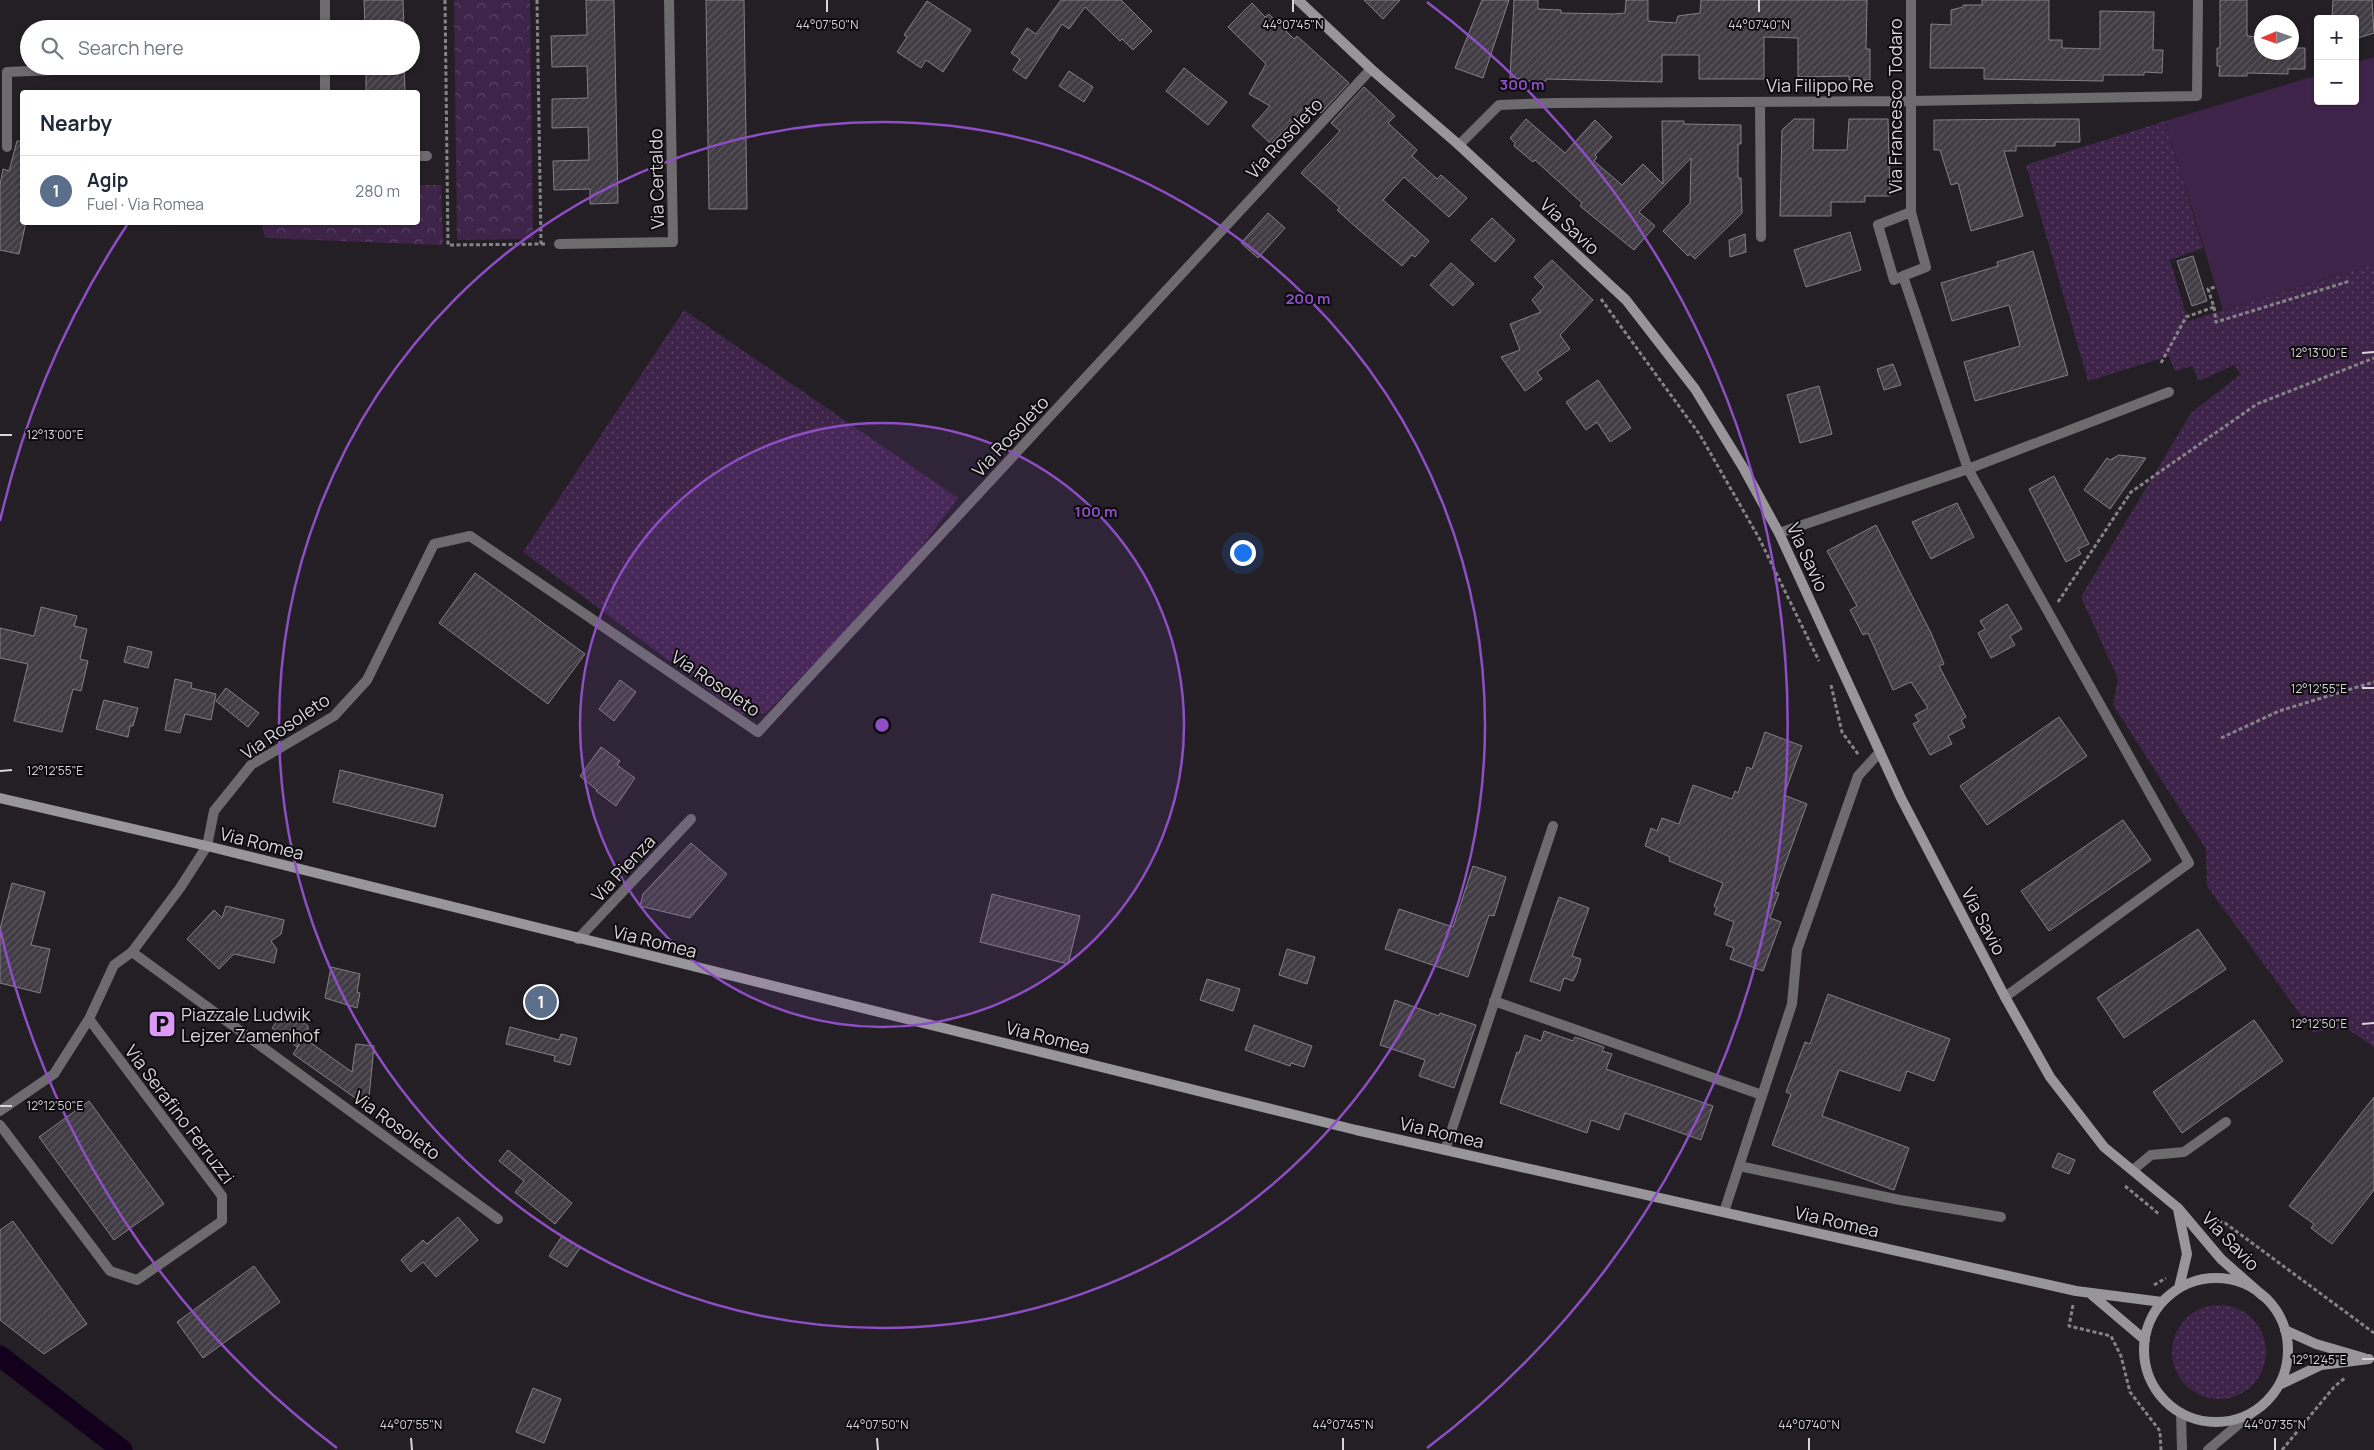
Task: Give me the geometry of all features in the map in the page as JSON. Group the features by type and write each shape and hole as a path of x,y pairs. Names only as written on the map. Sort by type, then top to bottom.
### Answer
{"main road":[{"name":"Via Savio","path":"1298,0 1371,69 1459,145 1626,300 1695,389 1744,469 1779,533 1901,798 2005,997 2050,1077 2104,1147 2178,1208 2221,1259 2263,1296"},
{"name":"Via Romea","path":"0,798 207,846 578,939 1445,1150 2076,1292 2162,1302"},
{"name":"Via Savio","path":"2178,1208 2187,1254 2179,1288"},
{"path":"2222,1278 2244,1284 2263,1296 2277,1311 2285,1330 2288,1348 2286,1367 2279,1385 2268,1400 2252,1413 2229,1421 2204,1422 2181,1413 2164,1400 2151,1382 2145,1362 2144,1340 2150,1320 2162,1302 2179,1288 2200,1280 2222,1278"},
{"path":"2092,1295 2144,1340"},
{"path":"2285,1330 2316,1344 2372,1360"},
{"path":"2279,1385 2321,1365 2372,1360"}],"street":[{"path":"325,0 325,20"},
{"name":"Via Certaldo","path":"559,244 673,242 668,0"},
{"name":"Via Francesco Todaro","path":"1911,0 1911,212 1926,267 1894,280 1878,225 1911,212"},
{"name":"Via Filippo Re","path":"1459,145 1499,105 2197,96 2198,0"},
{"name":"Via Rosoleto","path":"0,1111 54,1074 88,1019 114,965 132,952 180,888 207,846 214,811 251,765 334,716 367,680 434,544 470,536 758,732 1371,69"},
{"path":"7,146 7,72 20,71"},
{"path":"325,75 325,90"},
{"path":"1760,102 1761,237"},
{"path":"1904,276 1968,469 2189,862 2005,997"},
{"path":"1779,533 1968,469 2169,392"},
{"path":"1724,1212 1792,1004 1797,950 1858,776 1880,752"},
{"name":"Via Pienza","path":"578,939 691,819"},
{"path":"1445,1150 1553,826"},
{"name":"Via Rosoleto","path":"132,952 498,1219"},
{"path":"1494,1001 1762,1095"},
{"name":"Via Serafino Ferruzzi","path":"0,1125 110,1271 137,1280 222,1221 222,1196 88,1019"},
{"path":"2133,1170 2152,1155 2184,1152 2226,1122"},
{"path":"1739,1166 1900,1200 2001,1217"},
{"path":"2181,1413 2182,1450"},
{"path":"2208,1450 2252,1413"}],"path":[{"path":"445,0 448,245 559,244"},
{"path":"537,0 541,244"},
{"path":"2216,287 2208,289 2214,307 2216,322 2350,281"},
{"path":"1599,296 1700,435 1759,538 1822,667"},
{"path":"2161,363 2186,317 2214,307"},
{"path":"2050,615 2131,492 2257,404 2374,358"},
{"path":"2222,738 2279,711 2374,682"},
{"path":"1830,684 1842,732 1866,766"},
{"path":"2120,1181 2141,1201 2162,1216 2178,1208 2225,1223 2374,1332"},
{"path":"2146,1291 2170,1275"},
{"path":"2076,1292 2069,1326 2110,1336 2121,1356 2130,1392 2160,1431 2161,1450"},
{"path":"2282,1450 2334,1387 2348,1376"}],"green space":[{"path":"454,0 530,0 533,239 457,240"},
{"path":"2374,57 2374,264 2223,310 2165,121 2314,76 2314,105 2359,105 2359,62"},
{"path":"2165,121 2203,248 2170,260 2188,321 2374,264 2374,1047 2346,1028 2313,1032 2207,886 2206,849 2113,705 2118,679 2081,597 2191,413 2241,374 2234,365 2199,381 2192,366 2175,371 2169,356 2088,381 2026,165"},
{"path":"420,185 441,185 443,245 265,238 262,225 420,225"},
{"path":"684,310 958,498 898,578 766,713 741,714 523,552"},
{"path":"2219,1305 2237,1309 2252,1319 2262,1334 2266,1352 2262,1370 2252,1385 2237,1395 2219,1399 2201,1395 2186,1385 2176,1370 2172,1352 2176,1334 2186,1319 2201,1309"}],"building":[{"path":"364,0 403,0 404,20 365,20"},
{"path":"586,0 614,0 618,203 590,204 590,189 554,190 553,161 589,160 588,127 552,128 552,99 588,98 587,66 552,67 551,36 587,35"},
{"path":"706,0 744,0 747,209 709,209"},
{"path":"1061,0 1121,0 1152,31 1133,50 1122,39 1120,41 1085,7 1069,29 1062,24 1026,79 1013,70 1020,59 1011,53 1027,28 1036,34"},
{"path":"1364,0 1400,0 1383,19"},
{"path":"1482,0 1509,0 1483,78 1455,68"},
{"path":"1514,0 1538,0 1538,9 1561,10 1561,13 1614,14 1625,13 1626,0 1648,0 1648,21 1676,23 1678,16 1700,13 1701,0 1867,0 1866,49 1870,49 1870,80 1849,80 1849,76 1798,77 1798,38 1764,37 1764,79 1699,79 1699,55 1662,55 1662,82 1546,79 1546,81 1524,81 1524,79 1510,78"},
{"path":"1982,0 2049,0 2049,40 2062,40 2062,48 2100,49 2100,11 2154,12 2153,50 2163,50 2162,73 2144,72 2144,75 2103,75 2103,81 1984,79 1984,68 1930,68 1931,24 1951,25 1951,10 1963,7 1963,5 1982,5"},
{"path":"2220,0 2247,0 2247,36 2254,36 2254,60 2299,60 2299,48 2305,48 2305,69 2288,69 2288,74 2247,73 2247,76 2219,76 2220,66 2217,66 2217,48 2220,48"},
{"path":"2333,0 2372,0 2374,33 2359,38 2359,15 2332,15"},
{"path":"927,1 971,30 943,72 926,60 921,68 897,52 907,37 904,35"},
{"path":"1252,3 1265,17 1269,14 1294,39 1297,36 1349,83 1321,113 1317,109 1308,118 1302,112 1271,144 1252,126 1270,106 1249,94 1266,64 1228,27"},
{"path":"1184,68 1227,102 1208,125 1166,91"},
{"path":"1069,71 1093,87 1084,102 1059,86"},
{"path":"366,75 404,75 405,90 366,90"},
{"path":"1364,87 1395,116 1388,123 1417,150 1412,156 1437,179 1441,175 1467,198 1449,217 1404,177 1383,200 1429,241 1415,257 1412,255 1402,266 1337,210 1340,208 1301,173 1340,131 1331,123"},
{"path":"1526,119 1565,153 1595,120 1612,137 1595,155 1597,157 1594,161 1622,185 1643,164 1663,184 1662,121 1684,121 1684,124 1741,125 1741,144 1738,144 1738,178 1741,178 1742,213 1695,259 1690,254 1688,256 1663,231 1690,203 1691,158 1639,212 1655,226 1634,250 1580,206 1582,203 1535,160 1533,162 1514,146 1515,143 1510,138"},
{"path":"1794,119 1814,119 1813,150 1847,150 1849,119 1888,119 1890,196 1865,196 1865,202 1831,202 1831,216 1780,216 1782,130"},
{"path":"2079,119 2080,142 2055,142 2055,146 2016,146 2016,151 2004,151 2023,216 1971,231 1958,183 1951,185 1940,150 1934,150 1934,120"},
{"path":"17,141 20,141 20,225 25,225 19,254 0,250 0,185 3,169 9,171"},
{"path":"1268,213 1285,228 1258,258 1241,243"},
{"path":"1492,218 1515,240 1495,262 1471,240"},
{"path":"1850,232 1861,270 1806,287 1794,250"},
{"path":"1745,234 1746,252 1730,257 1729,240"},
{"path":"2033,251 2068,375 1975,401 1964,362 2020,346 2009,305 1952,321 1941,283 1998,266 1997,262"},
{"path":"2193,256 2207,301 2192,306 2177,261"},
{"path":"1552,260 1593,300 1560,335 1570,349 1537,372 1542,379 1525,391 1501,357 1520,350 1510,324 1541,312 1532,300 1544,287 1534,277"},
{"path":"1451,263 1474,284 1453,306 1430,285"},
{"path":"1893,364 1901,385 1884,390 1877,369"},
{"path":"1598,380 1631,428 1610,442 1597,422 1586,430 1566,402"},
{"path":"1819,386 1832,434 1800,443 1787,395"},
{"path":"2119,455 2146,458 2110,509 2084,490 2107,458 2110,460"},
{"path":"2054,476 2089,544 2078,549 2081,554 2066,562 2029,489"},
{"path":"1957,503 1974,537 1931,559 1912,522"},
{"path":"1876,525 1931,633 1944,664 1939,666 1966,717 1961,720 1965,727 1948,736 1952,744 1930,755 1913,724 1919,721 1915,715 1928,708 1911,682 1893,690 1868,633 1863,635 1850,610 1857,606 1827,551"},
{"path":"475,573 585,654 548,704 439,623"},
{"path":"2007,604 2022,629 2010,636 2015,645 1991,658 1978,633 1985,629 1980,621"},
{"path":"41,607 77,616 74,626 87,629 80,659 88,661 81,691 73,689 62,732 14,721 28,664 0,658 0,628 34,636"},
{"path":"128,646 152,652 148,668 124,662"},
{"path":"175,679 192,683 191,688 216,694 211,720 185,714 180,733 165,730"},
{"path":"620,680 636,692 614,721 599,709"},
{"path":"226,688 259,713 248,727 216,701"},
{"path":"104,700 138,708 133,726 130,726 128,737 96,729"},
{"path":"2059,717 2087,756 1987,825 1960,786"},
{"path":"1765,732 1802,746 1784,795 1807,804 1775,892 1779,893 1770,918 1781,922 1763,971 1730,959 1734,948 1726,945 1734,922 1714,914 1717,908 1714,906 1723,883 1669,861 1670,857 1645,846 1651,828 1657,831 1662,818 1679,824 1693,785 1732,799 1735,791 1738,793 1747,767 1752,769"},
{"path":"601,747 620,761 617,765 635,778 616,806 580,776"},
{"path":"340,770 443,795 435,827 333,802"},
{"path":"2123,820 2151,860 2049,931 2021,891"},
{"path":"691,843 727,874 690,918 640,906 643,894"},
{"path":"1473,866 1506,877 1494,916 1489,915 1468,977 1385,949 1399,909 1453,927"},
{"path":"12,883 45,892 31,945 50,949 40,993 0,983 0,929"},
{"path":"992,894 1080,916 1068,964 980,942"},
{"path":"1559,897 1589,908 1572,956 1581,959 1577,973 1573,981 1564,978 1560,991 1530,981"},
{"path":"226,906 284,920 281,934 271,941 277,949 274,963 234,954 219,969 187,939 214,910 222,918"},
{"path":"2198,929 2226,969 2124,1038 2097,998"},
{"path":"1287,949 1315,957 1307,984 1279,975"},
{"path":"331,967 360,974 357,992 360,993 357,1008 325,998"},
{"path":"1207,979 1240,989 1233,1011 1200,1000"},
{"path":"1828,994 1950,1039 1934,1081 1907,1071 1900,1091 1839,1070 1822,1116 1909,1148 1894,1190 1772,1145 1791,1094 1786,1092 1805,1042 1810,1044"},
{"path":"1395,1000 1439,1016 1440,1013 1476,1025 1454,1088 1419,1076 1425,1060 1380,1045"},
{"path":"286,1009 308,1026 308,1033 304,1038 352,1072 356,1044 374,1046 368,1107 293,1054 301,1042 297,1047 272,1028"},
{"path":"2254,1020 2283,1061 2182,1133 2153,1092"},
{"path":"1254,1025 1312,1046 1304,1067 1291,1063 1290,1066 1245,1050"},
{"path":"510,1027 559,1040 561,1034 577,1038 570,1065 554,1061 555,1056 506,1044"},
{"path":"1544,1031 1573,1041 1575,1037 1604,1047 1602,1051 1612,1054 1606,1069 1713,1106 1701,1140 1625,1113 1619,1130 1591,1120 1587,1133 1500,1103 1517,1052 1519,1053 1525,1035 1541,1041"},
{"path":"2374,1097 2374,1190 2332,1244 2311,1228 2314,1224 2289,1206"},
{"path":"89,1101 164,1204 114,1240 39,1137"},
{"path":"508,1150 572,1203 555,1224 515,1192 524,1181 499,1161"},
{"path":"2058,1153 2075,1160 2069,1174 2052,1167"},
{"path":"458,1217 478,1240 436,1277 423,1262 411,1272 401,1260 423,1240 427,1244"},
{"path":"13,1221 87,1324 44,1354 0,1320 0,1230"},
{"path":"562,1236 580,1248 567,1267 549,1256"},
{"path":"254,1266 280,1302 203,1358 177,1322"},
{"path":"533,1388 561,1399 544,1443 516,1432"}],"waterway":[{"path":"0,1356 122,1450"}],"place":[{"name":"Agip","path":"541,1002"},
{"name":"Piazzale Ludwik Lejzer Zamenhof","path":"162,1024"}]}
